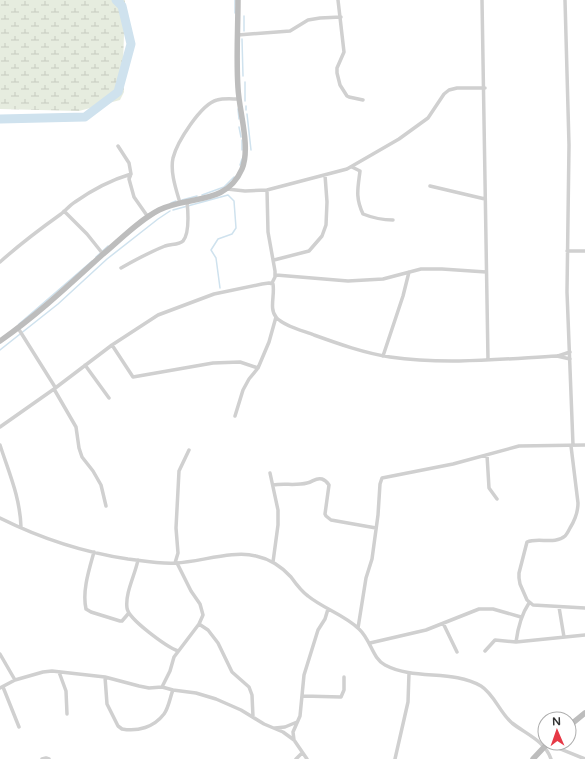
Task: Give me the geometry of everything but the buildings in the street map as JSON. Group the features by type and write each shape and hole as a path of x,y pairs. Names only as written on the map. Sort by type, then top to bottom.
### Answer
{"street":[{"path":"0,341 18,328 148,217 160,210 180,203 219,194 227,189 239,175 244,159 244,138 239,99 238,0"},
{"path":"338,0 344,52 337,68 338,79 347,96 363,100"},
{"path":"482,0 488,360"},
{"path":"565,0 569,146 567,292 572,446 578,509 575,520 566,536 551,540 527,542 520,578 522,590 529,603 533,605 585,608"},
{"path":"238,35 290,31 308,20 341,17"},
{"path":"227,189 245,191 267,190 340,172 399,139 428,118 444,94 449,90 457,88 484,88"},
{"path":"180,203 172,171 173,158 178,146 197,116 211,103 217,100 239,99"},
{"path":"118,146 127,159 130,168 131,174 129,179 133,193 148,217"},
{"path":"352,166 360,171 357,185 357,198 363,214 384,220 393,220"},
{"path":"0,262 75,202 118,178 131,174"},
{"path":"274,260 309,251 322,236 326,225 327,202 325,175"},
{"path":"430,186 485,199"},
{"path":"267,190 268,232 276,275 272,284 273,310 276,317 286,324 345,346 383,356 422,361 488,360 557,356 570,352"},
{"path":"121,268 152,251 170,244 181,243 184,241 187,232 187,201"},
{"path":"64,212 87,234 104,254"},
{"path":"567,251 585,250"},
{"path":"276,275 348,281 383,279 409,272 433,269 486,272"},
{"path":"383,356 403,296 409,272"},
{"path":"0,427 112,345 152,319 174,308 223,291 262,284 272,284"},
{"path":"235,416 243,390 249,379 258,368 269,342 276,317"},
{"path":"18,328 55,388 76,427 82,457 93,471 101,485 106,506"},
{"path":"112,345 133,377 218,362 240,362 258,368"},
{"path":"557,356 570,359"},
{"path":"85,365 109,398"},
{"path":"0,445 15,486 21,527"},
{"path":"358,628 366,578 372,559 380,484 382,478 440,467 519,446 585,445"},
{"path":"162,687 170,671 174,657 199,624 203,616 202,607 191,591 176,563 178,553 176,528 179,471 189,450"},
{"path":"487,455 489,488 497,499"},
{"path":"270,473 278,510 278,529 273,562"},
{"path":"273,485 300,484 308,483 315,479 323,479 329,485 325,514 327,518 376,528"},
{"path":"0,518 35,535 58,543 94,552 138,560 176,563 232,555 253,555 273,562 284,571 308,597 358,628 367,638 374,655 380,662 389,667 409,673 458,678 480,686 487,692 504,716 511,722 537,737"},
{"path":"252,550 253,555"},
{"path":"94,552 89,570 86,592 86,610 120,621 122,621 128,614 128,595 138,560"},
{"path":"516,642 521,617 529,603"},
{"path":"559,607 564,637"},
{"path":"307,759 294,740 293,732 300,716 304,675 318,630 325,619 328,609"},
{"path":"370,643 410,635 472,612 487,609 521,617"},
{"path":"128,614 152,635 178,651"},
{"path":"443,623 457,652"},
{"path":"199,624 208,630 215,638 232,672 249,687 252,695 253,718"},
{"path":"485,651 495,640 516,642 585,635"},
{"path":"0,654 15,680"},
{"path":"19,727 2,687 15,680 43,672 59,672 105,677 150,688 162,687 196,693 216,699 282,732 294,740"},
{"path":"59,672 66,691 67,714"},
{"path":"395,759 408,702 409,673"},
{"path":"105,677 107,704 118,726 122,729 144,729 152,725 164,714 173,690"},
{"path":"303,696 341,697 344,690 344,677"},
{"path":"577,720 585,713"},
{"path":"274,728 285,727 298,721"},
{"path":"533,759 541,751"},
{"path":"565,751 585,759"},
{"path":"296,759 302,753"},
{"path":"42,759 49,759"}],"green space":[{"path":"0,0 125,0 123,66 124,92 120,100 79,111 0,109"}],"waterway":[{"path":"0,119 85,117 118,92 131,44 122,6 116,0"},
{"path":"122,6 123,0"},
{"path":"235,0 235,13"},
{"path":"244,16 244,31"},
{"path":"242,39 243,76"},
{"path":"245,82 245,101"},
{"path":"238,109 239,119"},
{"path":"247,114 251,150"},
{"path":"239,127 241,137"},
{"path":"242,140 242,150"},
{"path":"240,165 242,159"},
{"path":"202,195 224,187 234,177"},
{"path":"173,210 228,195 234,201 236,228 232,234 218,239 211,250 216,258 220,288"},
{"path":"182,200 197,196"},
{"path":"171,203 176,201"},
{"path":"0,350 58,304 107,259 170,211"},
{"path":"96,257 108,246"},
{"path":"19,324 92,261"}]}
